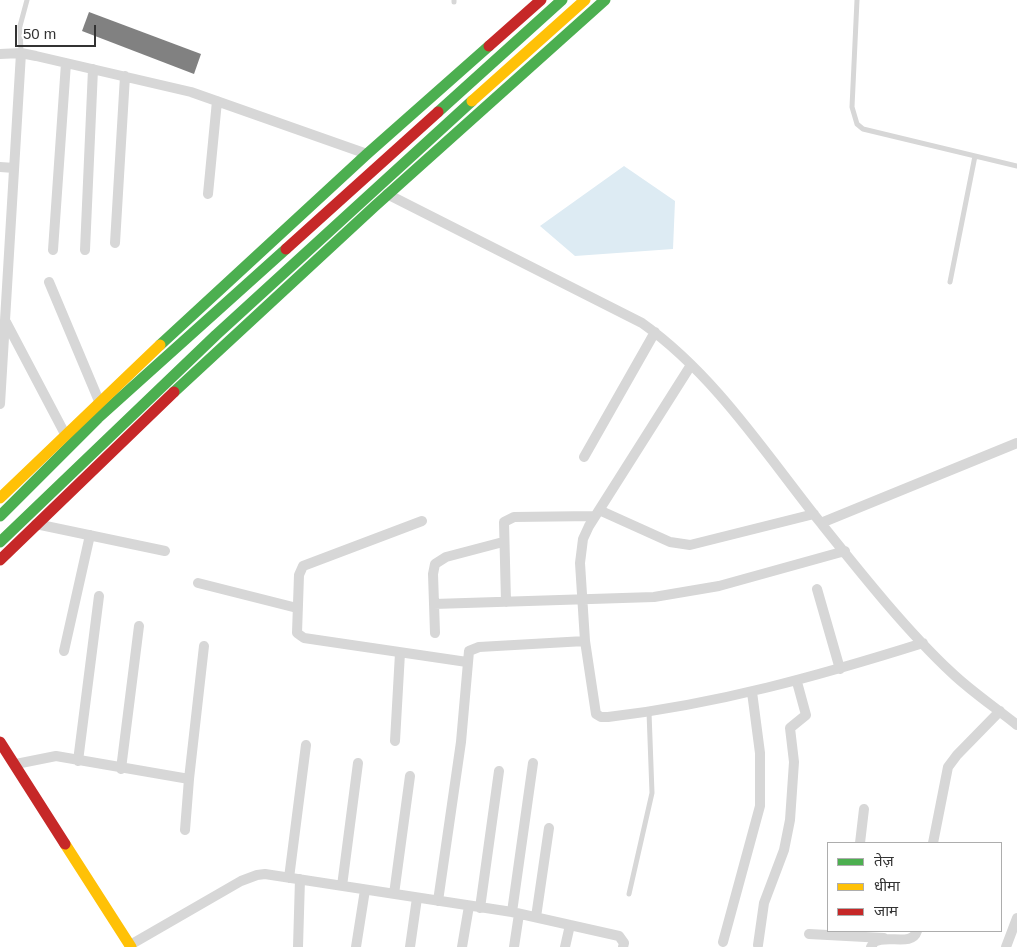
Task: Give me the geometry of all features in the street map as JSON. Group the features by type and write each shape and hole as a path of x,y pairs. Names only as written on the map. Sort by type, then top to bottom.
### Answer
{"main road":[{"path":"0,498 99,401 367,154 541,0"},
{"path":"0,516 98,418 562,0"},
{"path":"0,542 113,429 393,172 585,0"},
{"path":"0,560 144,419 387,194 605,0"},
{"path":"0,742 16,764 131,946"}],"street":[{"path":"0,54 21,53 125,76 217,101 367,154"},
{"path":"0,404 21,53"},
{"path":"54,250 66,63"},
{"path":"86,250 93,69"},
{"path":"115,243 125,76"},
{"path":"208,194 217,101"},
{"path":"0,167 14,168"},
{"path":"387,194 635,319 655,332 691,365 736,414 821,523 923,643 953,675 1017,725"},
{"path":"49,282 99,401"},
{"path":"6,320 65,434"},
{"path":"584,457 655,332"},
{"path":"2,355 24,356"},
{"path":"691,365 597,513 584,538 581,549 585,642 596,714 601,717 608,717 649,712 752,692 797,682 923,643"},
{"path":"821,523 1017,443"},
{"path":"506,602 502,528 508,518 597,513 670,542 690,545 814,514"},
{"path":"422,521 304,566 299,575 296,628 300,636 467,662"},
{"path":"36,524 165,551"},
{"path":"64,651 90,536"},
{"path":"435,633 433,574 435,564 446,557 503,542"},
{"path":"434,604 582,601 654,597 696,590 844,551"},
{"path":"198,583 297,608"},
{"path":"817,589 840,669"},
{"path":"78,760 99,596"},
{"path":"121,769 139,626"},
{"path":"438,902 461,742 469,651 479,647 585,642"},
{"path":"185,830 204,646"},
{"path":"395,741 400,653"},
{"path":"758,945 764,903 784,850 790,820 794,762 790,728 806,715 797,682"},
{"path":"723,942 760,806 762,769 752,692"},
{"path":"933,842 948,767 957,755 1000,711"},
{"path":"289,878 306,745"},
{"path":"16,764 48,756 189,779"},
{"path":"342,886 358,763"},
{"path":"514,947 516,913 533,763"},
{"path":"462,947 474,907 499,771"},
{"path":"394,894 410,776"},
{"path":"860,842 864,809"},
{"path":"536,917 549,828"},
{"path":"131,946 250,877 265,874 536,917 619,936 624,943 623,947"},
{"path":"298,947 300,879"},
{"path":"356,947 364,890"},
{"path":"410,947 418,898"},
{"path":"1006,947 1017,918"},
{"path":"565,947 570,925"},
{"path":"810,934 849,933 910,940 914,938 917,932"},
{"path":"872,947 874,942 884,938"}],"lane":[{"path":"21,53 20,26 27,0"},
{"path":"857,0 852,107 857,124 863,129 1017,166"},
{"path":"950,282 976,156"},
{"path":"629,894 652,793 649,712"}],"shaded area":[{"path":"624,166 675,201 673,249 575,256 540,226"}],"building":[{"path":"89,12 201,54 194,74 82,31"}],"traffic: fast":[{"path":"438,112 562,0"},
{"path":"174,392 375,206 605,0"},
{"path":"160,345 367,154 489,46"},
{"path":"0,542 216,335 472,101"},
{"path":"0,516 98,418 286,249"}],"traffic: slow":[{"path":"472,101 585,0"},
{"path":"0,498 160,345"},
{"path":"65,844 131,947"}],"traffic: jam":[{"path":"489,46 541,0"},
{"path":"286,249 438,112"},
{"path":"0,560 174,392"},
{"path":"0,742 65,844"}]}
